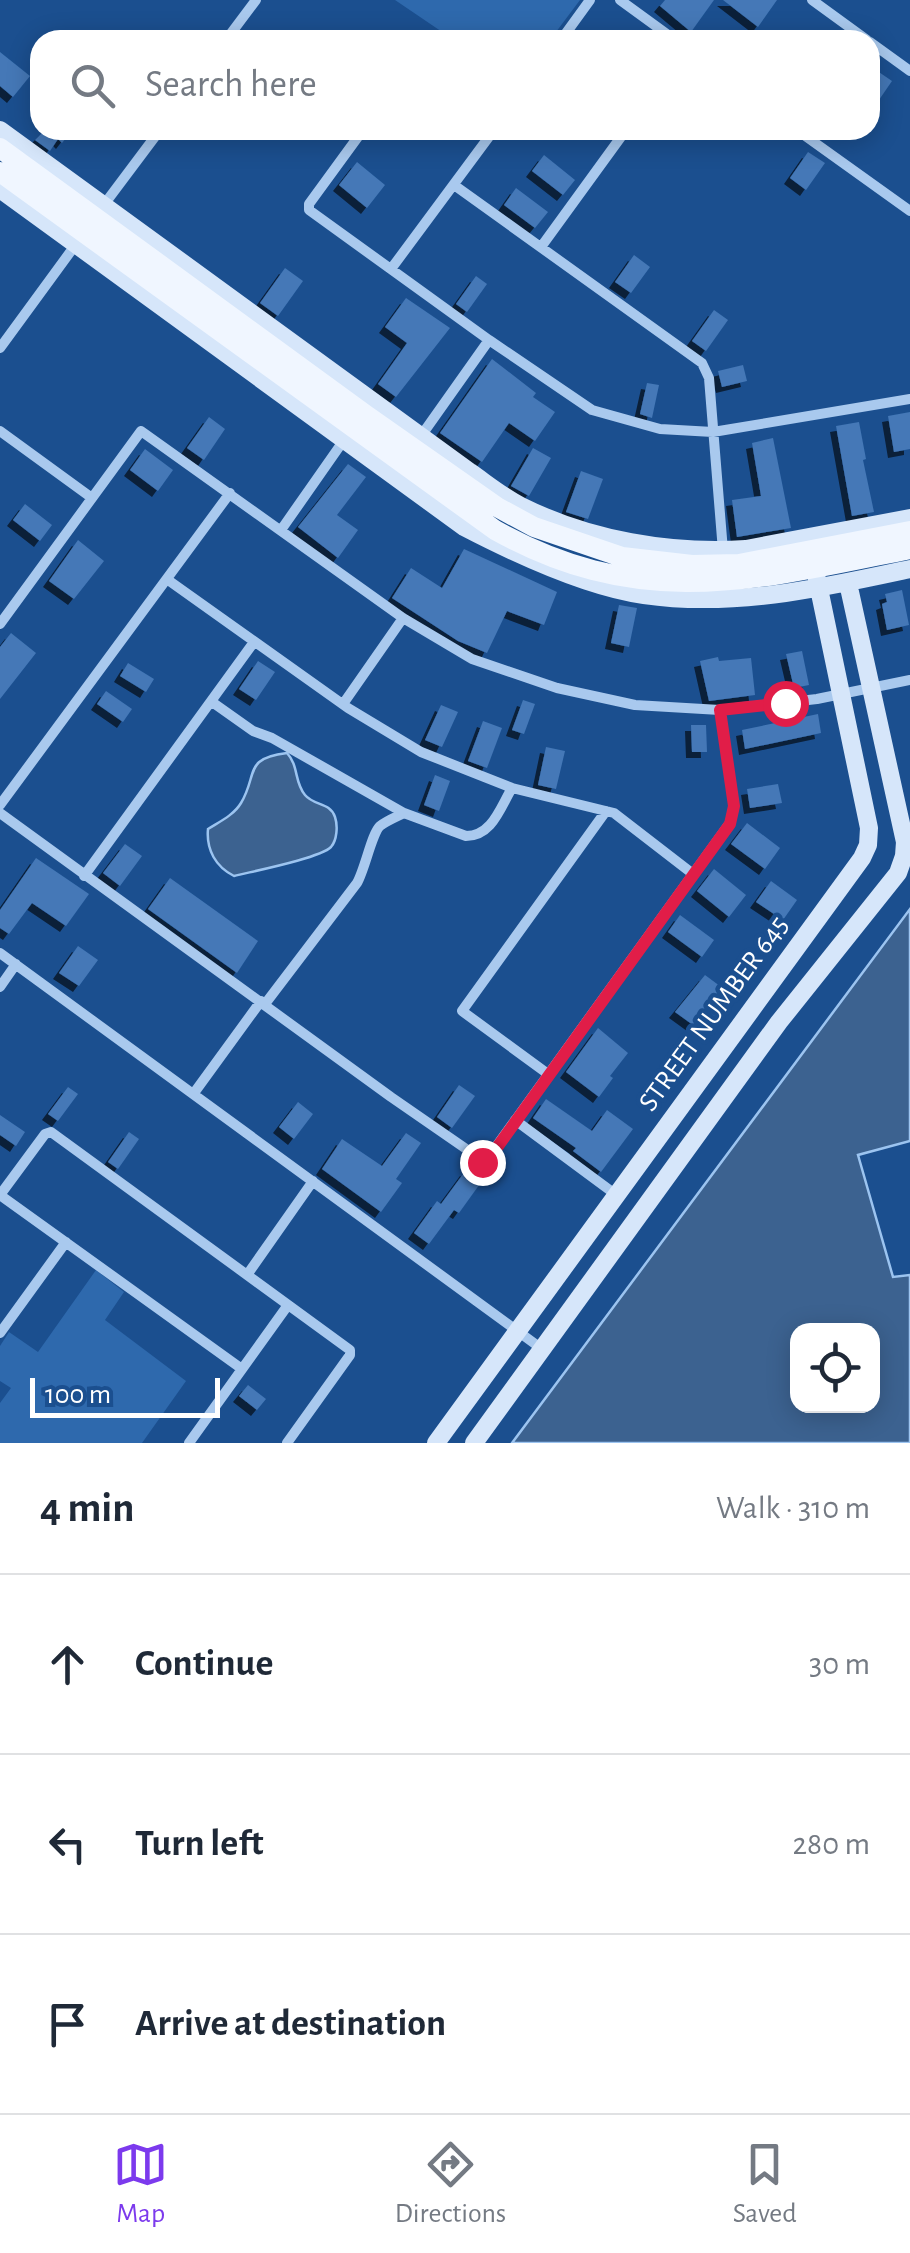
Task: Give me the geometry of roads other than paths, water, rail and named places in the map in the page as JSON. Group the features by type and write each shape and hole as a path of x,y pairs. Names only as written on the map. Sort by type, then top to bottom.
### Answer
{"main road":[{"path":"0,148 90,225 495,530 532,550 612,574 673,583 817,579 910,549"},
{"path":"0,172 90,225 497,508 554,536 622,557 668,564 716,565 740,564 910,531"}],"street":[{"path":"234,30 256,0"},
{"path":"568,30 590,0"},
{"path":"620,0 660,30"},
{"path":"814,0 854,30"},
{"path":"880,49 910,71"},
{"path":"0,130 90,225 344,440 464,527 530,560 640,595 696,600 764,597 817,579 848,583 910,569"},
{"path":"0,348 153,140"},
{"path":"356,140 308,207 592,410 660,429 712,432 910,399"},
{"path":"391,269 483,140"},
{"path":"541,247 619,140"},
{"path":"811,140 910,211"},
{"path":"454,185 702,362 709,378 723,551"},
{"path":"0,190 90,225 421,436 518,505 546,517 634,542 723,551 910,518"},
{"path":"421,436 489,340"},
{"path":"0,431 92,498"},
{"path":"0,624 141,431 403,618 472,659 557,688 635,706 720,710 910,680"},
{"path":"280,530 344,440"},
{"path":"0,806 230,494"},
{"name":"STREET NUMBER 645","path":"474,1443 779,1022 898,873 905,842 858,690 817,579"},
{"path":"168,580 343,704 421,752 512,788 614,813 692,874"},
{"name":"STREET NUMBER 645","path":"436,1443 862,858 869,828 848,583"},
{"path":"343,704 403,618"},
{"path":"84,876 254,642"},
{"path":"212,702 253,731 272,738 404,814 466,836 475,836 490,825 512,788"},
{"path":"0,813 482,1162 488,1160 733,815 720,710"},
{"path":"548,1074 462,1011 606,811"},
{"path":"194,1093 358,883 368,864 376,830 404,814"},
{"path":"0,953 542,1349"},
{"path":"0,987 16,964"},
{"path":"516,1120 616,1194"},
{"path":"242,1369 0,1194 48,1132 351,1352 288,1443"},
{"path":"246,1275 313,1181"},
{"path":"0,1332 66,1242"},
{"path":"188,1443 288,1305"}]}
